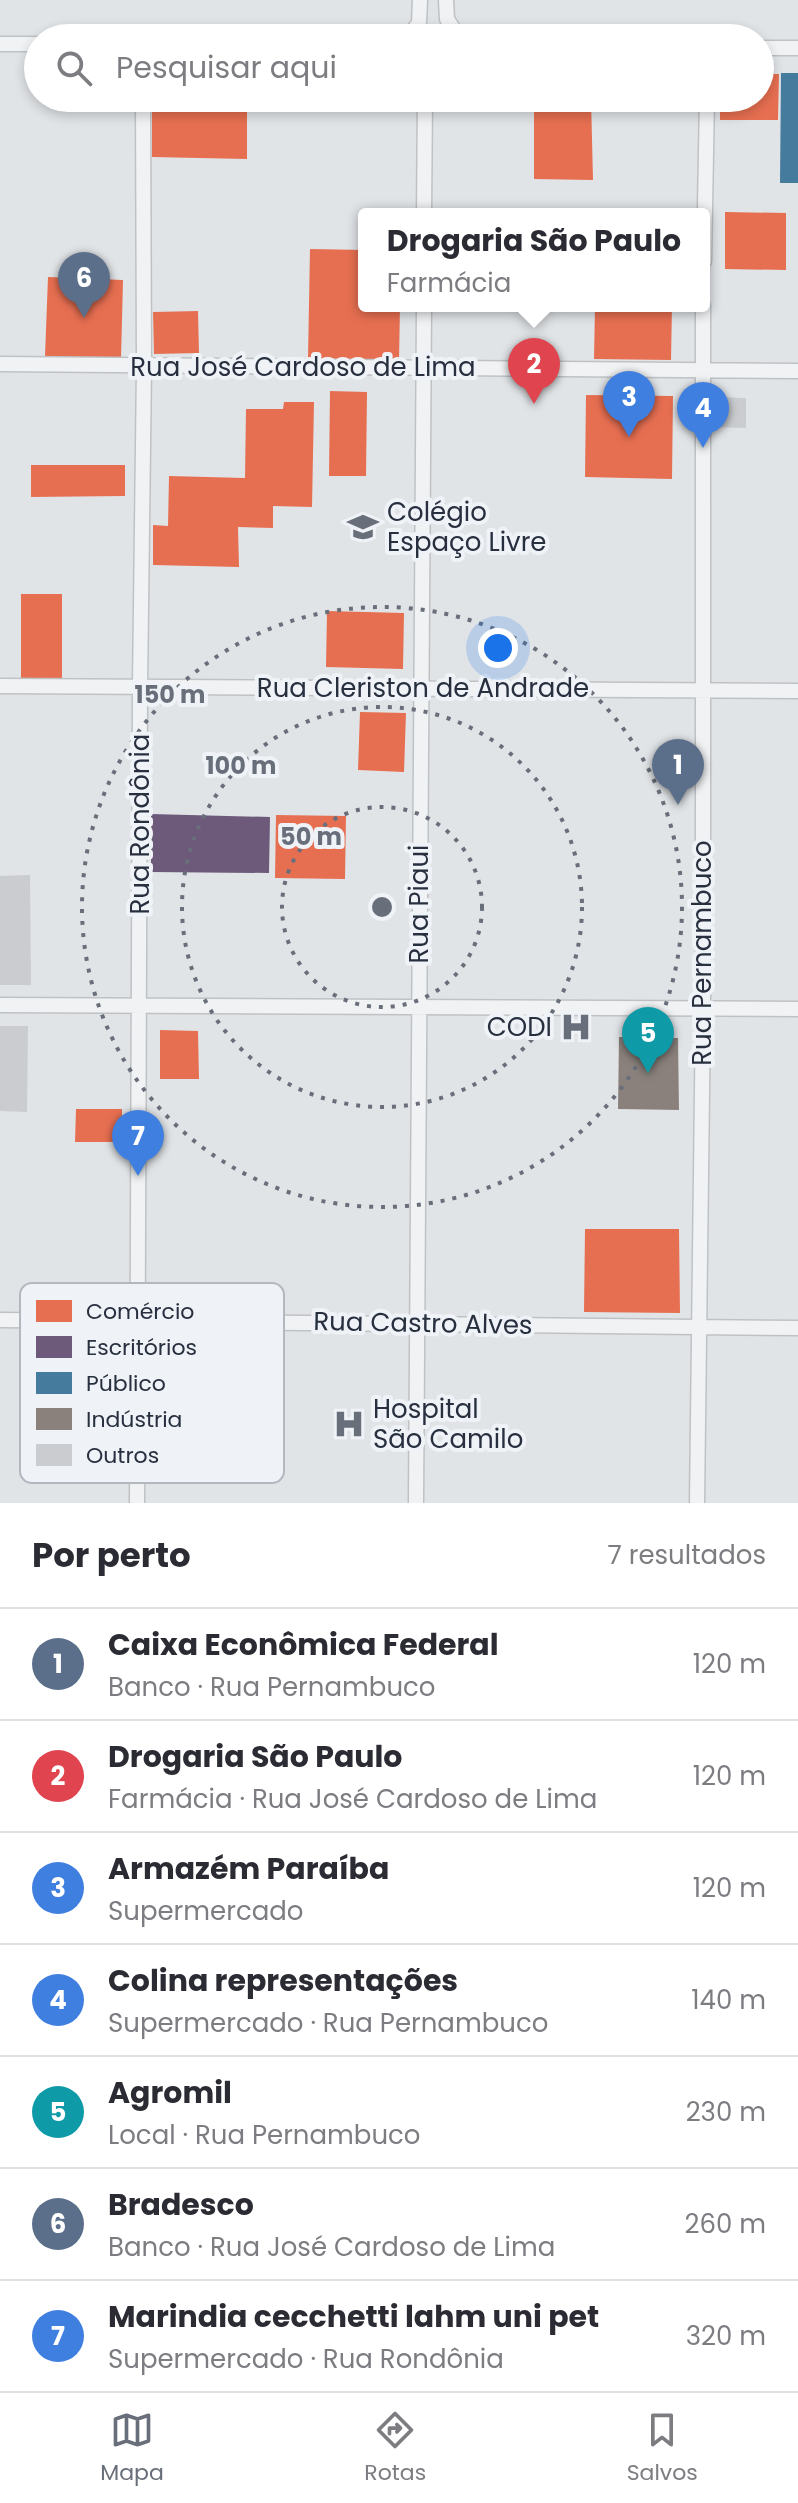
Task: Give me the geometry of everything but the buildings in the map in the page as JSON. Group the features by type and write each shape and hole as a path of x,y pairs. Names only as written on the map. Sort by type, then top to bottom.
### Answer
{"street":[{"path":"420,0 422,24"},
{"path":"446,0 450,24"},
{"path":"0,44 24,44"},
{"path":"774,48 798,48"},
{"name":"Rua Rondônia","path":"139,1283 143,112"},
{"path":"424,208 425,112"},
{"path":"705,208 707,112"},
{"name":"Rua Piaui","path":"416,1503 424,312"},
{"name":"Rua Pernambuco","path":"697,1503 703,1009 703,312"},
{"name":"Rua José Cardoso de Lima","path":"0,364 798,371"},
{"name":"Rua Cleriston de Andrade","path":"0,686 798,691"},
{"path":"0,1005 798,1009"},
{"name":"Rua Castro Alves","path":"284,1322 798,1328"},
{"name":"Rua Rondônia","path":"137,1483 137,1503"}],"place":[{"name":"Bradesco","path":"84,318"},
{"name":"Drogaria São Paulo","path":"534,404"},
{"name":"Armazém Paraíba","path":"629,437"},
{"name":"Colina representações","path":"703,448"},
{"name":"Colégio Espaço Livre","path":"363,527"},
{"name":"Caixa Econômica Federal","path":"678,805"},
{"name":"CODI","path":"576,1027"},
{"name":"Agromil","path":"648,1073"},
{"name":"Marindia cecchetti lahm uni pet","path":"138,1176"},
{"name":"Hospital São Camilo","path":"349,1424"}]}
